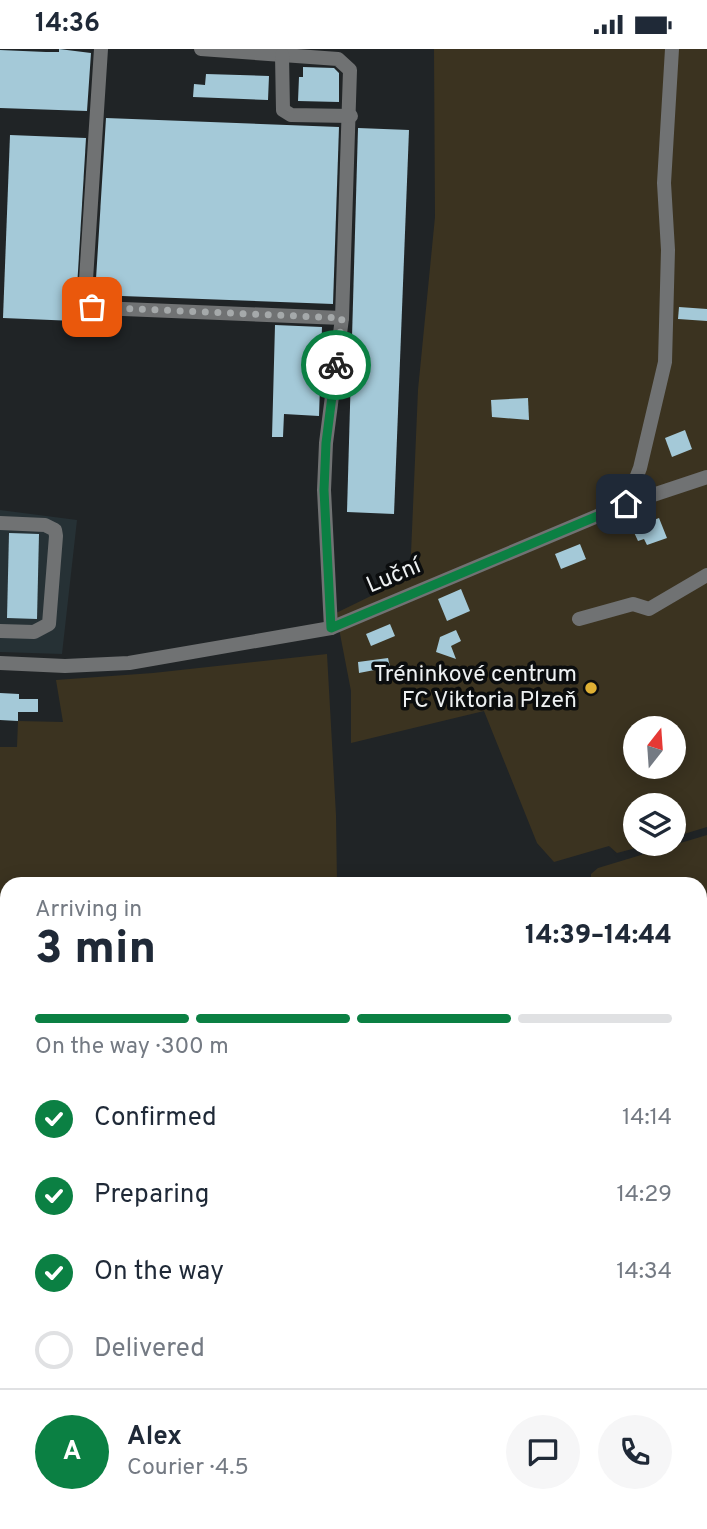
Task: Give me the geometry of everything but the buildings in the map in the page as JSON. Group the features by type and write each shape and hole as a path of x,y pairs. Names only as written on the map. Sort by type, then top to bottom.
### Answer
{"street":[{"path":"101,49 85,295 87,303 99,308 342,318"},
{"path":"201,49 338,59 344,61 351,70 342,318 326,443 324,490 331,628"},
{"path":"626,504 640,468 665,362 668,250 664,183 672,49"},
{"path":"282,55 283,110 291,115 351,116"},
{"name":"Luční","path":"0,663 65,666 129,663 331,628 626,504 707,477"},
{"path":"0,523 46,525 55,530 57,537 48,624 34,632 0,631"},
{"path":"579,619 633,604 649,609 707,575"}],"shaded area":[{"path":"434,49 707,49 707,827 686,833 686,793 623,793 623,851 617,853 609,846 554,862 537,843 484,711 351,743 351,691 336,613 410,577 418,390 435,217"},
{"path":"0,510 77,520 62,654 0,652"},
{"path":"327,654 337,877 0,877 0,747 17,747 18,721 63,722 56,680 153,673"},
{"path":"707,835 707,877 591,877 598,868 638,856 686,856 686,841"}],"way so far":[{"path":"92,307 342,318 336,365"}],"place":[{"name":"Tréninkové centrum FC Viktoria Plzeň","path":"591,688"}],"route":[{"path":"336,365 326,443 324,490 331,628 626,504"}]}
